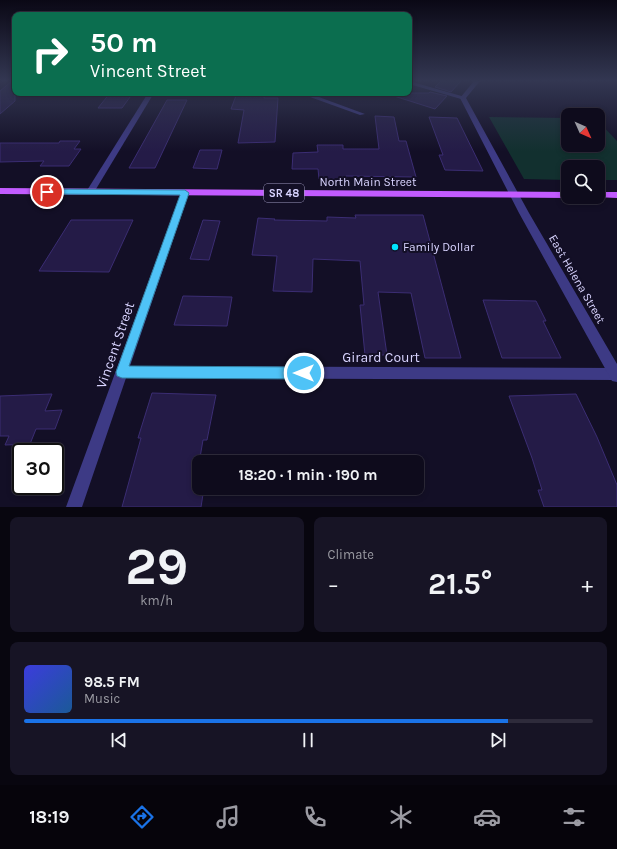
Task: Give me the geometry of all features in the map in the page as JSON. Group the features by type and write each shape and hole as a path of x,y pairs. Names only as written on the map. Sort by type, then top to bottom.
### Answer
{"main road":[{"name":"North Main Street","path":"0,191 561,195"},
{"path":"605,195 617,196"}],"street":[{"path":"90,192 145,105"},
{"path":"335,105 362,114"},
{"name":"East Helena Street","path":"467,105 515,195 617,375"},
{"name":"Vincent Street","path":"74,507 185,193"},
{"name":"Girard Court","path":"122,372 617,375"}],"green space":[{"path":"489,117 561,118 561,152 605,152 605,128 617,141 617,180 605,180 605,160 561,160 561,180 524,179"}],"building":[{"path":"0,105 11,105 0,114"},
{"path":"101,105 124,105 122,108 98,108"},
{"path":"164,105 185,105 155,168 129,168"},
{"path":"233,105 278,105 275,142 238,143 244,110 231,109"},
{"path":"421,105 439,105 435,109"},
{"path":"375,116 394,117 399,141 406,141 416,177 346,176 347,179 319,179 318,169 292,169 293,153 318,152 317,145 343,145 343,149 379,149"},
{"path":"429,117 457,118 483,171 445,170 439,155 443,155"},
{"path":"60,141 80,141 74,149 81,149 69,166 40,166 44,161 0,162 0,143 59,143"},
{"path":"200,150 222,150 217,169 193,168"},
{"path":"355,215 423,215 461,358 425,358 411,293 378,292 387,355 365,355 360,305 364,305 360,261 313,259 312,292 273,291 277,256 252,255 258,218 275,219 274,220 327,221 327,217 356,218"},
{"path":"71,220 133,220 109,272 39,271"},
{"path":"203,220 220,221 209,260 190,259"},
{"path":"183,296 232,297 227,326 174,325"},
{"path":"483,300 536,301 546,321 543,321 561,358 502,358"},
{"path":"152,393 216,395 207,440 203,440 200,455 192,455 192,495 203,495 201,507 122,507 141,438 138,438"},
{"path":"52,394 45,411 62,410 55,429 36,429 30,443 12,443 12,445 5,445 9,436 0,436 0,396"},
{"path":"576,394 597,437 617,485 617,507 544,507 538,490 542,490 532,458 509,396"}],"place":[{"name":"Family Dollar","path":"395,247"}],"route":[{"path":"47,192 185,193 122,372 304,373"}]}
